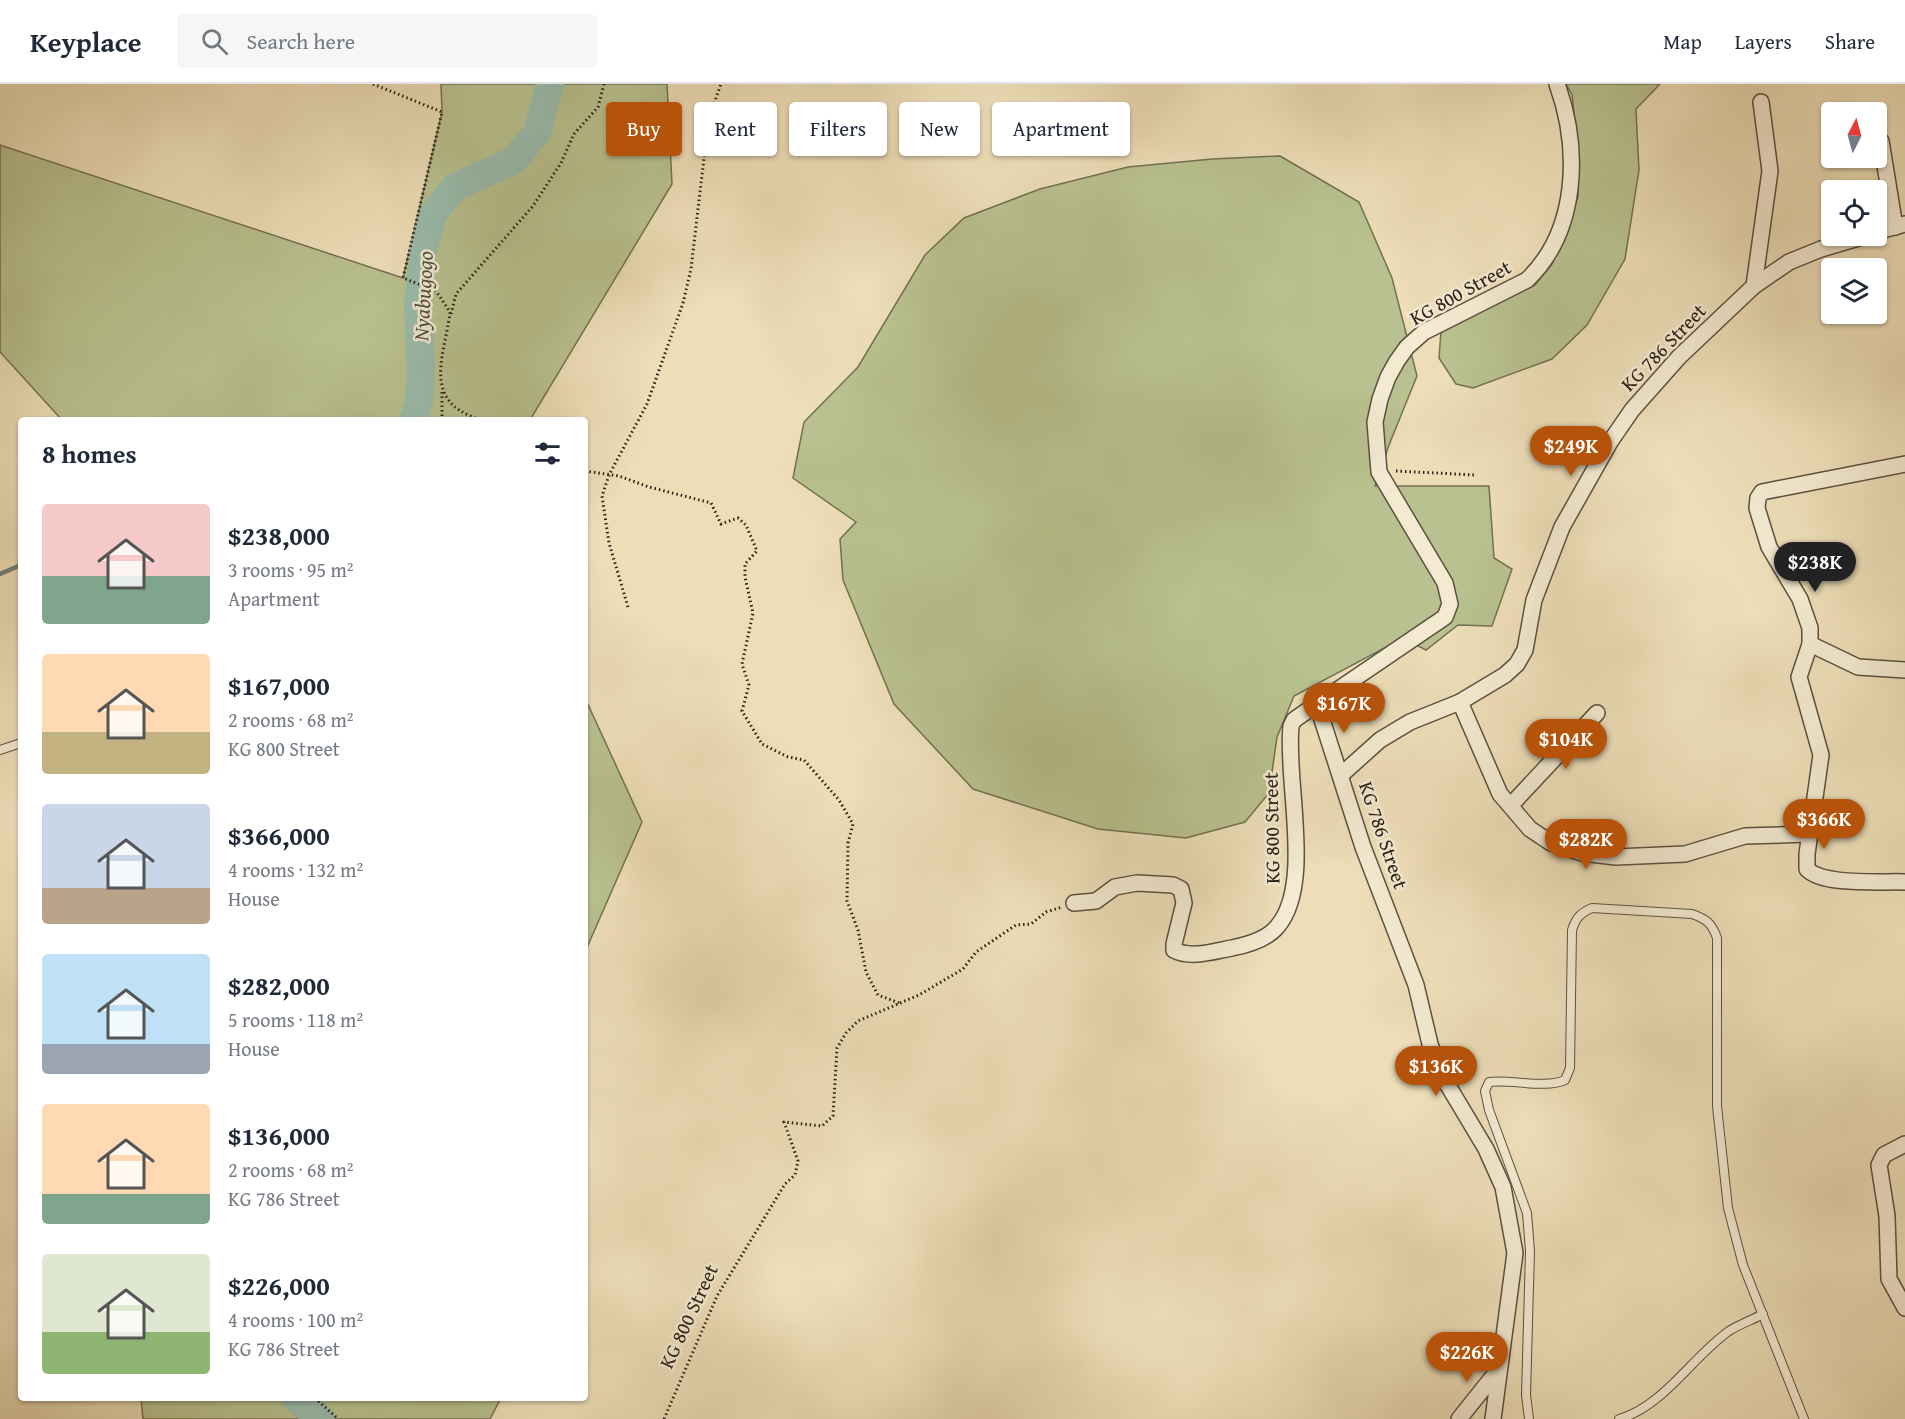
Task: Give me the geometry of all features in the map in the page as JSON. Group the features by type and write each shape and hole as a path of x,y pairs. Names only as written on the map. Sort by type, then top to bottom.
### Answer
{"street":[{"name":"KG 800 Street","path":"1074,903 1096,901 1115,888 1137,883 1173,885 1181,889 1184,903 1174,944 1174,950 1180,953 1204,953 1250,945 1276,929 1292,899 1296,873 1291,726 1294,720 1445,617 1450,604 1445,583 1379,472 1375,422 1388,377 1407,347 1424,332 1527,280 1539,268 1558,236 1566,215 1571,180 1570,135 1557,84"},
{"path":"1754,286 1770,171 1761,102"},
{"path":"1887,168 1900,225"},
{"name":"KG 786 Street","path":"1493,1419 1515,1253 1503,1187 1486,1149 1440,1072 1430,1044 1416,985 1363,847 1341,775 1380,740 1410,722 1460,702 1505,675 1517,664 1525,650 1534,600 1562,527 1610,441 1632,410 1678,357 1754,286 1789,262 1831,246"},
{"path":"1905,464 1762,492 1758,498 1757,508 1769,547 1800,599 1808,618 1810,644 1800,677 1821,754 1809,834 1807,869 1812,874 1826,879 1905,882"},
{"path":"1810,644 1858,667 1905,670"},
{"path":"1460,702 1500,794 1530,829 1551,843 1582,853 1616,857 1685,854 1745,836 1809,834"},
{"path":"1317,704 1341,775"},
{"path":"1511,805 1597,713"},
{"path":"1905,1144 1884,1155 1879,1165 1887,1216 1889,1279 1905,1308"},
{"path":"1459,1419 1501,1367"}],"lane":[{"path":"0,750 18,744"},
{"path":"1529,1419 1526,1395 1530,1251 1527,1214 1489,1110 1485,1090 1490,1082 1497,1081 1556,1084 1564,1080 1570,1068 1572,930 1575,920 1582,912 1592,908 1692,914 1706,919 1713,927 1717,938 1717,1106 1728,1208 1743,1265 1804,1419"},
{"path":"1619,1419 1628,1416 1660,1395 1728,1332 1763,1314"}],"path":[{"path":"373,84 442,112 403,279 436,291 450,312 440,362 442,417"},
{"path":"449,319 456,294 533,206 561,163 574,134 597,107 604,84"},
{"path":"628,607 609,543 602,496 609,475 647,404 683,303 692,269 711,119 722,84"},
{"path":"442,391 457,409 474,417"},
{"path":"588,472 609,475 711,503 721,524 738,518 746,525 757,551 745,564 745,577 753,612 742,664 749,685 742,711 762,744 788,757 804,759 839,800 853,824 848,843 847,901 858,930 866,972 878,995 902,1004 963,969 976,952 1016,925 1031,924 1046,912 1074,903"},
{"path":"1379,472 1475,475"},
{"name":"KG 800 Street","path":"664,1419 717,1296 785,1184 795,1175 798,1161 784,1122 822,1126 833,1116 837,1048 846,1033 858,1021 902,1004"},
{"path":"318,1401 338,1419"}],"green space":[{"path":"441,84 667,84 668,102 606,102 606,156 671,156 672,184 532,417 59,417 0,352 0,145 403,278 442,112"},
{"path":"1566,84 1660,84 1636,109 1639,170 1625,259 1587,325 1552,359 1473,388 1456,384 1439,358 1441,331 1535,285 1552,264 1578,197 1578,149 1572,95"},
{"path":"1280,156 1359,202 1392,278 1417,376 1375,486 1489,486 1494,558 1512,569 1492,626 1458,625 1426,650 1403,638 1294,696 1277,737 1269,793 1245,822 1186,838 1098,829 973,789 894,704 843,580 840,539 856,522 793,478 804,422 858,367 925,255 964,218 1040,189 1128,167 1212,159"},
{"path":"588,705 642,822 588,945"},
{"path":"141,1401 499,1401 490,1419 143,1419"}],"waterway":[{"name":"Nyabugogo","path":"414,417 419,403 421,367 418,307 423,251 433,214 455,187 513,161 537,133 550,84"},
{"path":"0,574 18,566"},
{"name":"Nyabugogo","path":"299,1401 321,1419"}]}
